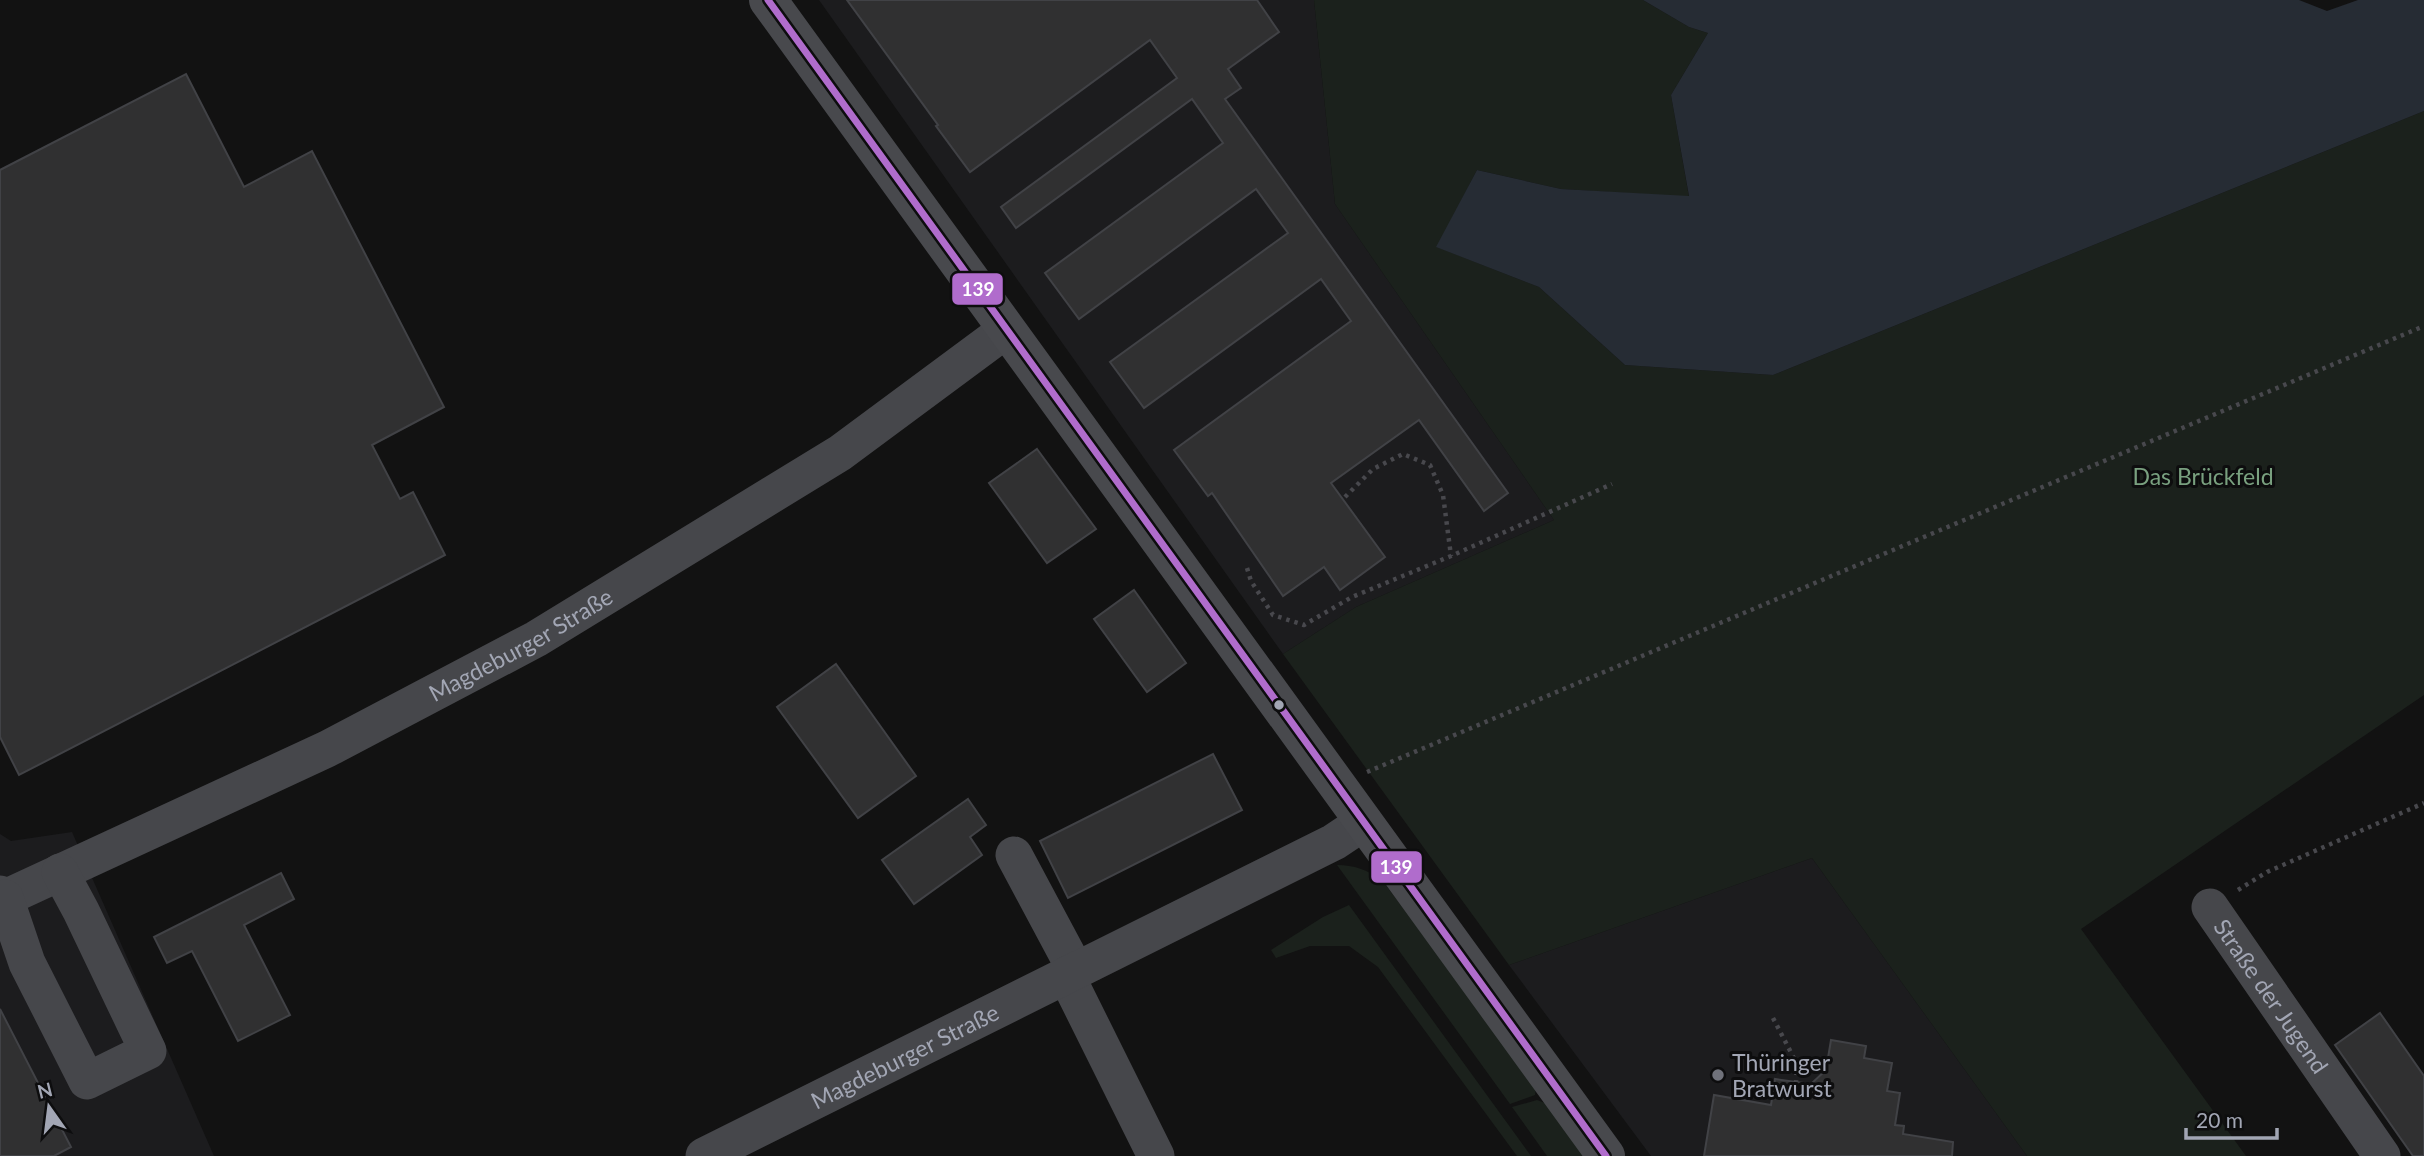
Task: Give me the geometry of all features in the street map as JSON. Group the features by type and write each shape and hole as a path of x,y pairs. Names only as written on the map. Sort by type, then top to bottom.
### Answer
{"main road":[{"path":"768,0 1606,1156"}],"street":[{"name":"Magdeburger Straße","path":"2,897 60,873 327,749 536,639 840,453 1006,330"},
{"name":"Magdeburger Straße","path":"704,1156 1334,842 1364,822"},
{"path":"1014,855 1157,1156"},
{"path":"2,897 27,963 87,1081 148,1051 60,873"},
{"name":"Straße der Jugend","path":"2210,907 2382,1156"}],"path":[{"path":"1340,788 1358,776 2424,326"},
{"path":"1345,497 1373,469 1403,454 1430,466 1443,495 1451,556"},
{"path":"1247,568 1251,581 1273,615 1304,625 1352,597 1612,484"},
{"path":"2210,907 2267,872 2424,803"},
{"path":"1773,1018 1797,1064 1796,1082"}],"shaded area":[{"path":"819,0 1314,0 1335,204 1554,520 1356,607 1283,654"},
{"path":"1643,0 2299,0 2327,11 2358,0 2424,0 2424,111 1773,375 1625,365 1539,287 1436,247 1477,170 1561,189 1689,196 1671,95 1708,33 1689,27"},
{"path":"72,832 214,1156 0,1156 0,834 11,841"},
{"path":"1812,858 2027,1156 1651,1156 1509,965"}],"green space":[{"name":"Das Brückfeld","path":"1314,0 1643,0 1689,27 1708,33 1671,95 1689,197 1561,189 1477,170 1437,247 1539,287 1625,365 1773,375 2424,111 2424,695 2081,929 2246,1156 2027,1156 1812,858 1509,965 1283,654 1356,607 1554,520 1335,204"},
{"path":"1337,865 1360,869 1382,880 1533,1081 1535,1095 1510,1104"},
{"path":"1349,905 1531,1156 1517,1156 1378,967 1349,946 1310,946 1276,958 1271,950 1323,917"},
{"path":"1537,1100 1545,1103 1586,1156 1547,1156 1512,1107"}],"building":[{"path":"847,0 1257,0 1279,32 1228,69 1241,88 1225,99 1508,493 1484,511 1419,420 1331,483 1385,557 1340,590 1324,567 1283,596 1212,493 1208,496 1174,450 1351,321 1321,279 1144,408 1110,362 1288,233 1256,189 1079,319 1045,273 1223,143 1192,99 1016,228 1001,207 1177,78 1150,40 970,172"},
{"path":"186,74 244,187 312,151 444,407 372,445 400,499 413,492 445,555 19,775 0,737 0,170"},
{"path":"1037,449 1096,529 1047,563 989,483"},
{"path":"1134,590 1186,663 1147,692 1094,619"},
{"path":"836,664 916,776 858,818 777,707"},
{"path":"1213,754 1242,810 1068,898 1040,841"},
{"path":"968,799 986,825 970,837 982,855 914,904 882,860"},
{"path":"281,873 294,899 244,925 290,1015 238,1041 192,951 167,963 154,937"},
{"path":"0,1009 71,1147 54,1156 0,1156"},
{"path":"2380,1013 2424,1076 2424,1156 2413,1156 2335,1045"},
{"path":"1831,1040 1866,1046 1864,1058 1892,1063 1887,1091 1900,1093 1895,1125 1904,1126 1903,1134 1953,1142 1952,1156 1704,1156 1714,1095 1771,1105 1775,1079 1811,1084 1826,1070"}],"transit line":[{"name":"139","path":"768,0 1606,1156"}],"place":[{"name":"Thüringer Bratwurst","path":"1718,1075"}]}
